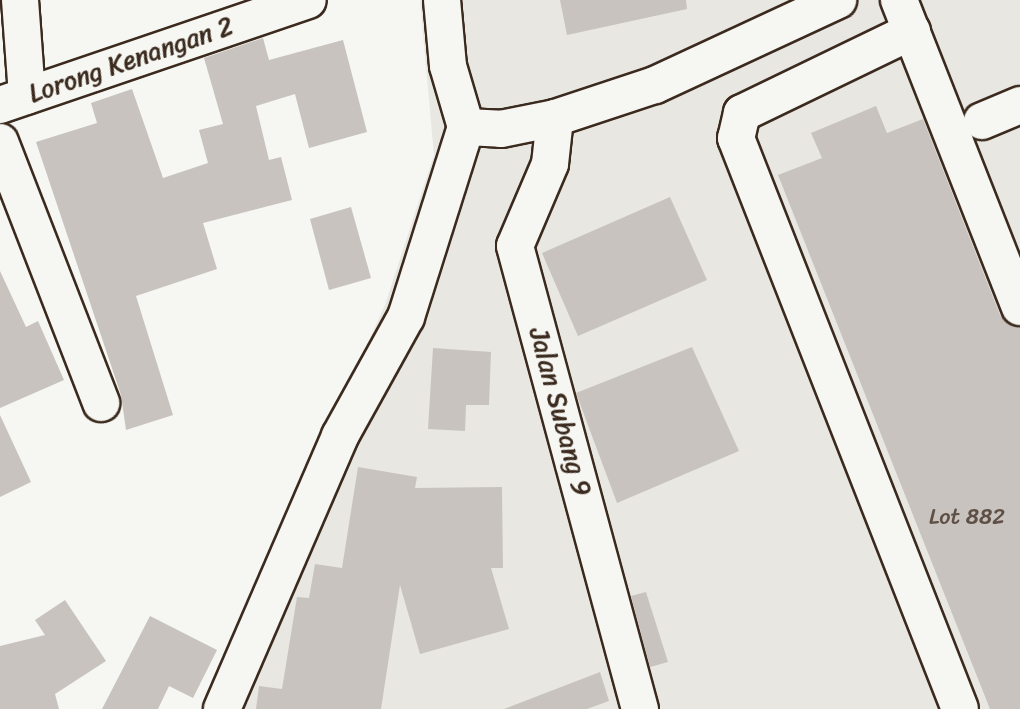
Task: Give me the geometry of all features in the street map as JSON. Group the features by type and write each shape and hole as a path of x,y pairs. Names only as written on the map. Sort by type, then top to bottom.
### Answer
{"street":[{"path":"14,100 20,0"},
{"name":"Lorong Kenangan 2","path":"14,100 308,0"},
{"path":"222,709 340,436 406,317 466,127 448,66 442,0"},
{"path":"466,127 501,129 555,118 703,66 838,0"},
{"path":"960,709 736,138 742,113 906,16 1020,307"},
{"path":"982,121 1020,105"},
{"name":"Jalan Subang 9","path":"555,118 550,164 515,246 640,709"},
{"path":"0,142 101,403"}],"shaded area":[{"path":"420,0 1020,0 1020,709 202,709 385,305 434,155"}],"building":[{"path":"560,0 686,0 687,9 567,35"},
{"path":"263,38 269,60 343,40 367,132 309,148 295,94 256,106 269,160 281,157 292,200 203,223 217,269 136,296 173,415 126,430 121,395 36,142 97,123 91,103 132,89 163,178 208,163 199,130 223,124 204,58"},
{"path":"876,106 887,133 923,119 1000,315 1020,328 1020,709 990,709 778,175 822,158 811,133"},
{"path":"670,197 707,280 578,336 542,253"},
{"path":"351,207 371,278 329,290 310,219"},
{"path":"0,271 26,327 38,321 64,380 0,408"},
{"path":"692,347 739,451 617,503 576,393"},
{"path":"433,348 491,352 489,405 466,405 465,431 428,429"},
{"path":"0,415 31,482 0,497"},
{"path":"358,467 417,477 415,488 502,487 503,568 491,568 509,629 420,654 400,585 381,709 256,709 259,686 282,689 297,597 309,598 315,564 342,568"},
{"path":"646,592 668,662 650,667 631,596"},
{"path":"65,600 106,661 55,694 59,709 0,709 0,646 45,635 35,620"},
{"path":"150,616 217,650 193,698 169,686 158,709 102,709"},
{"path":"600,672 609,701 587,709 504,709"}]}
